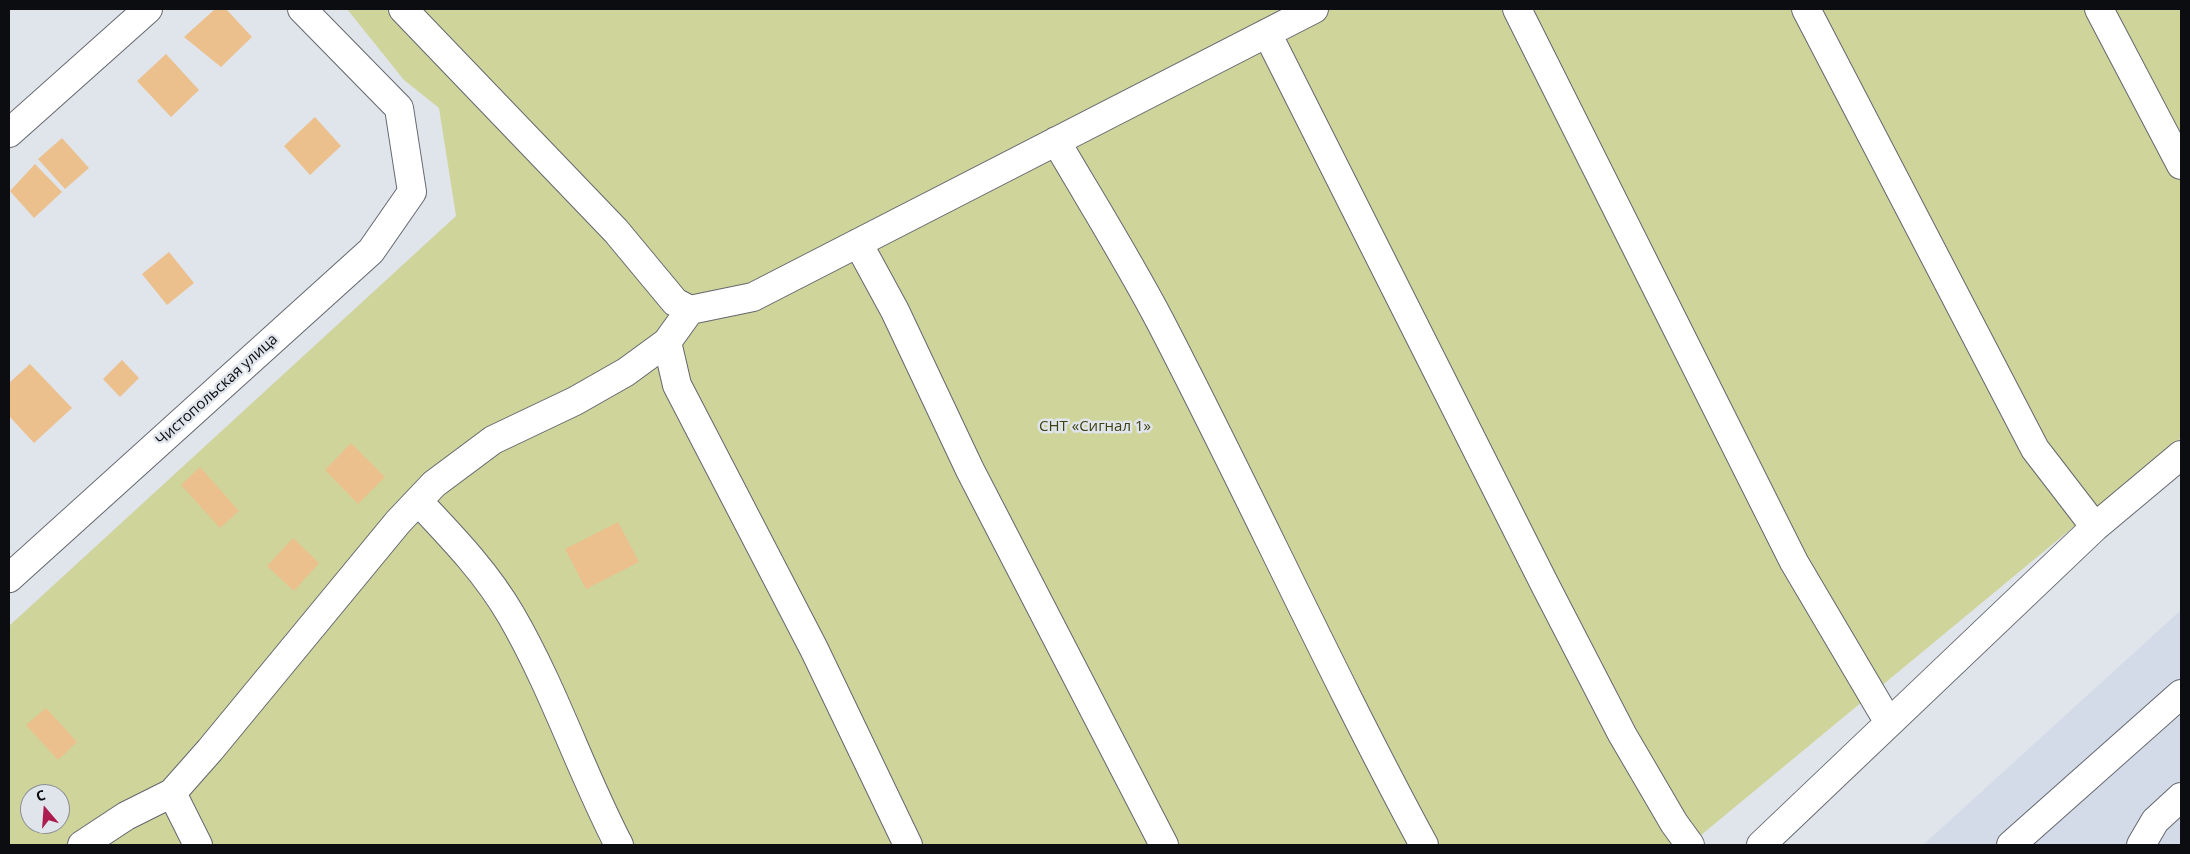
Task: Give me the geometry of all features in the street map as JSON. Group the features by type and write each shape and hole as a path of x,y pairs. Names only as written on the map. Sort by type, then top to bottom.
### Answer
{"street":[{"path":"9,133 148,9"},
{"name":"Чистопольская улица","path":"9,578 371,251 412,192 399,108 302,9"},
{"path":"403,9 616,231 675,302 690,310 753,297 1314,9"},
{"path":"1517,9 1794,562 1889,723"},
{"path":"1806,9 2035,449 2095,527"},
{"path":"2099,9 2181,165"},
{"path":"1267,33 1608,707 1674,823 1690,845"},
{"path":"1056,141 1159,318 1264,526 1378,760 1424,845"},
{"path":"858,243 895,310 970,470 1164,845"},
{"path":"82,845 126,816 172,792 210,750 392,530 434,484 492,440 575,401 626,372 667,342 690,310"},
{"path":"667,342 677,385 814,650 908,845"},
{"path":"1760,845 2095,527 2181,455"},
{"path":"418,501 475,562 511,614 546,682 602,813 619,845"},
{"path":"2010,845 2181,694"},
{"path":"172,792 198,845"},
{"path":"2141,845 2155,821 2181,797"}],"shaded area":[{"path":"2181,610 2181,845 1923,845"}],"green space":[{"name":"СНТ «Сигнал 1»","path":"347,9 2181,9 2181,438 1689,845 9,845 9,626 456,216 439,108 404,80"}],"building":[{"path":"215,9 226,9 252,37 221,67 184,37"},
{"path":"166,54 199,90 171,117 137,81"},
{"path":"315,117 341,146 310,175 284,146"},
{"path":"62,138 89,168 65,189 38,159"},
{"path":"35,164 62,192 34,218 10,191"},
{"path":"169,252 194,283 167,305 142,274"},
{"path":"122,360 139,378 120,397 103,379"},
{"path":"30,364 72,408 34,443 9,416 9,383"},
{"path":"351,443 385,477 358,504 325,470"},
{"path":"200,467 239,511 220,528 181,485"},
{"path":"618,522 639,562 586,589 565,549"},
{"path":"293,538 319,563 294,591 267,566"},
{"path":"46,708 77,742 58,760 26,725"}]}
